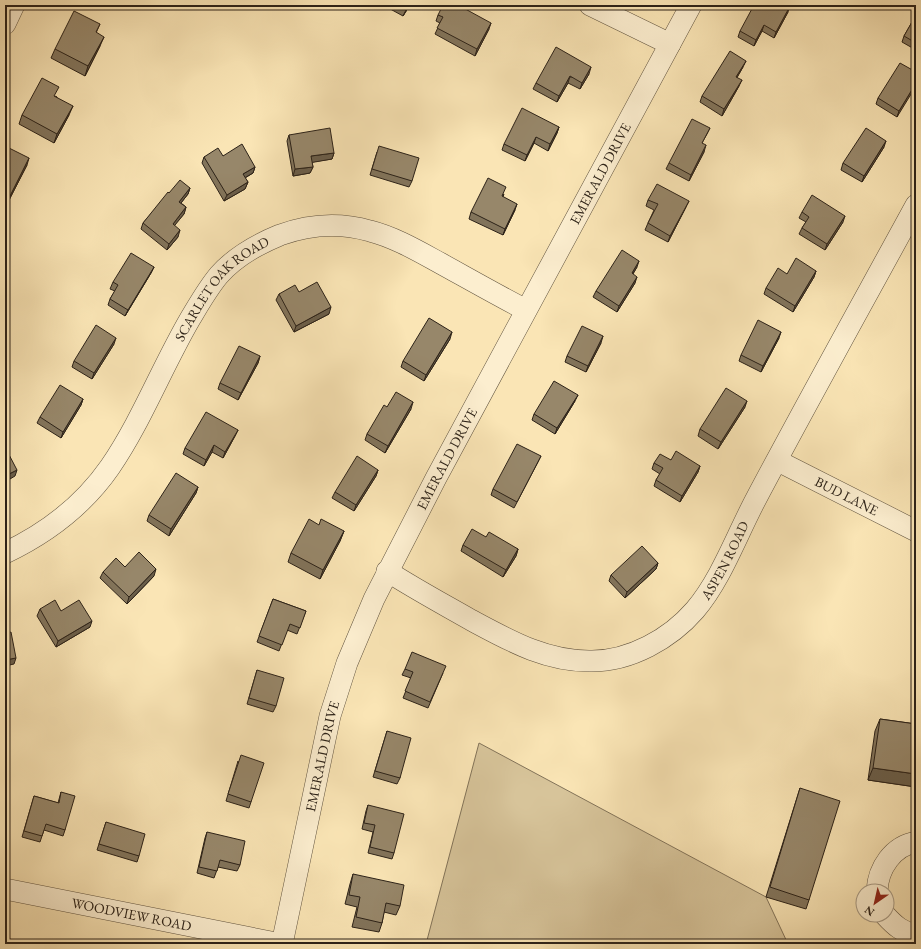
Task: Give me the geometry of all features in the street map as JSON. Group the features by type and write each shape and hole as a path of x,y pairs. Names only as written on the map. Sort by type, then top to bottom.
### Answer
{"street":[{"path":"5,24 14,5"},
{"path":"590,5 670,44"},
{"name":"EMERALD DRIVE","path":"281,944 330,716 347,663 387,572 526,310 691,5"},
{"name":"ASPEN ROAD","path":"387,572 517,644 543,655 568,660 594,661 620,657 640,650 674,630 694,611 710,589 757,496 778,461 916,205"},
{"name":"SCARLET OAK ROAD","path":"5,553 34,539 63,519 89,494 110,468 207,290 220,274 238,258 263,243 296,229 318,225 346,226 371,231 415,250 526,310"},
{"name":"BUD LANE","path":"778,461 916,531"},
{"path":"878,883 879,876 887,861 897,849 906,844 916,842"},
{"name":"WOODVIEW ROAD","path":"5,889 281,944"},
{"path":"892,923 895,927 906,933 916,935"}],"shaded area":[{"path":"479,743 766,897 788,944 426,944"}],"building":[{"path":"396,5 408,5 406,10"},
{"path":"443,5 458,5 491,23 477,49 437,28 443,17 438,15"},
{"path":"754,5 790,6 776,32 764,25 756,40 740,31"},
{"path":"74,11 100,24 96,32 104,37 88,66 55,49"},
{"path":"916,15 916,43 904,36"},
{"path":"556,47 591,67 582,83 570,76 559,96 536,83"},
{"path":"730,51 746,61 736,77 742,80 724,109 702,96"},
{"path":"900,63 916,72 916,83 899,111 878,98"},
{"path":"42,78 59,87 54,96 73,106 57,134 22,115"},
{"path":"522,108 559,127 550,144 536,137 527,155 504,144"},
{"path":"692,119 710,128 702,143 706,145 691,175 669,163"},
{"path":"330,128 334,153 311,156 313,167 295,169 289,135"},
{"path":"866,128 886,141 864,176 843,163"},
{"path":"242,144 255,167 243,174 248,182 227,195 204,157 218,148 223,156"},
{"path":"379,146 419,158 412,181 372,169"},
{"path":"7,147 29,158 10,196 5,193 5,151"},
{"path":"488,178 506,187 502,196 517,204 505,229 471,212"},
{"path":"180,180 190,188 179,202 186,207 173,224 180,230 169,244 143,223 168,192 169,193"},
{"path":"657,184 689,201 670,236 648,223 658,204 648,200"},
{"path":"812,195 845,216 827,244 802,228 809,217 802,212"},
{"path":"622,250 639,261 632,273 637,277 619,306 596,291"},
{"path":"131,253 154,267 128,310 110,299 118,285 113,282"},
{"path":"796,258 816,271 795,306 766,288 778,268 787,274"},
{"path":"317,282 331,307 296,326 279,294 295,285 299,292"},
{"path":"429,318 452,332 426,375 403,361"},
{"path":"758,320 781,332 763,366 741,355"},
{"path":"96,325 116,338 94,373 74,361"},
{"path":"582,326 603,336 588,366 567,356"},
{"path":"239,346 260,356 241,393 220,383"},
{"path":"554,381 578,395 557,428 534,414"},
{"path":"60,385 83,399 63,432 40,417"},
{"path":"726,388 747,401 721,442 700,429"},
{"path":"396,392 413,402 388,446 367,434 384,405 387,407"},
{"path":"206,412 238,430 225,452 214,445 206,460 185,448"},
{"path":"517,444 541,456 517,502 493,489"},
{"path":"5,447 17,470 5,476"},
{"path":"676,451 700,466 682,496 656,480 663,468 654,463 660,454 671,460"},
{"path":"357,456 378,470 356,505 335,492"},
{"path":"176,473 198,487 171,529 149,515"},
{"path":"309,519 319,525 321,519 344,531 323,570 291,553"},
{"path":"472,529 486,537 489,532 518,549 506,570 463,545"},
{"path":"642,546 658,563 627,592 611,575"},
{"path":"139,552 156,569 129,597 103,572 116,558 125,567"},
{"path":"273,599 306,611 300,628 290,624 282,645 259,636"},
{"path":"55,600 61,611 79,600 92,621 58,641 40,609"},
{"path":"11,632 16,658 5,660 5,634"},
{"path":"412,652 446,666 430,702 405,691 413,672 405,669"},
{"path":"257,670 284,678 276,706 249,698"},
{"path":"880,719 916,724 916,774 873,768"},
{"path":"387,731 411,738 400,778 375,771"},
{"path":"241,755 264,763 251,802 228,794"},
{"path":"800,788 840,801 809,900 770,887"},
{"path":"61,792 75,796 65,830 46,824 42,836 24,831 34,796 59,803"},
{"path":"368,805 404,814 394,853 370,847 375,825 364,823"},
{"path":"106,822 145,834 139,856 99,844"},
{"path":"207,832 245,841 240,865 220,860 217,871 199,867"},
{"path":"353,874 404,885 400,906 386,903 382,923 356,917 360,897 349,895"},
{"path":"5,938 30,944 5,944"},
{"path":"831,941 836,944 829,944"}]}
